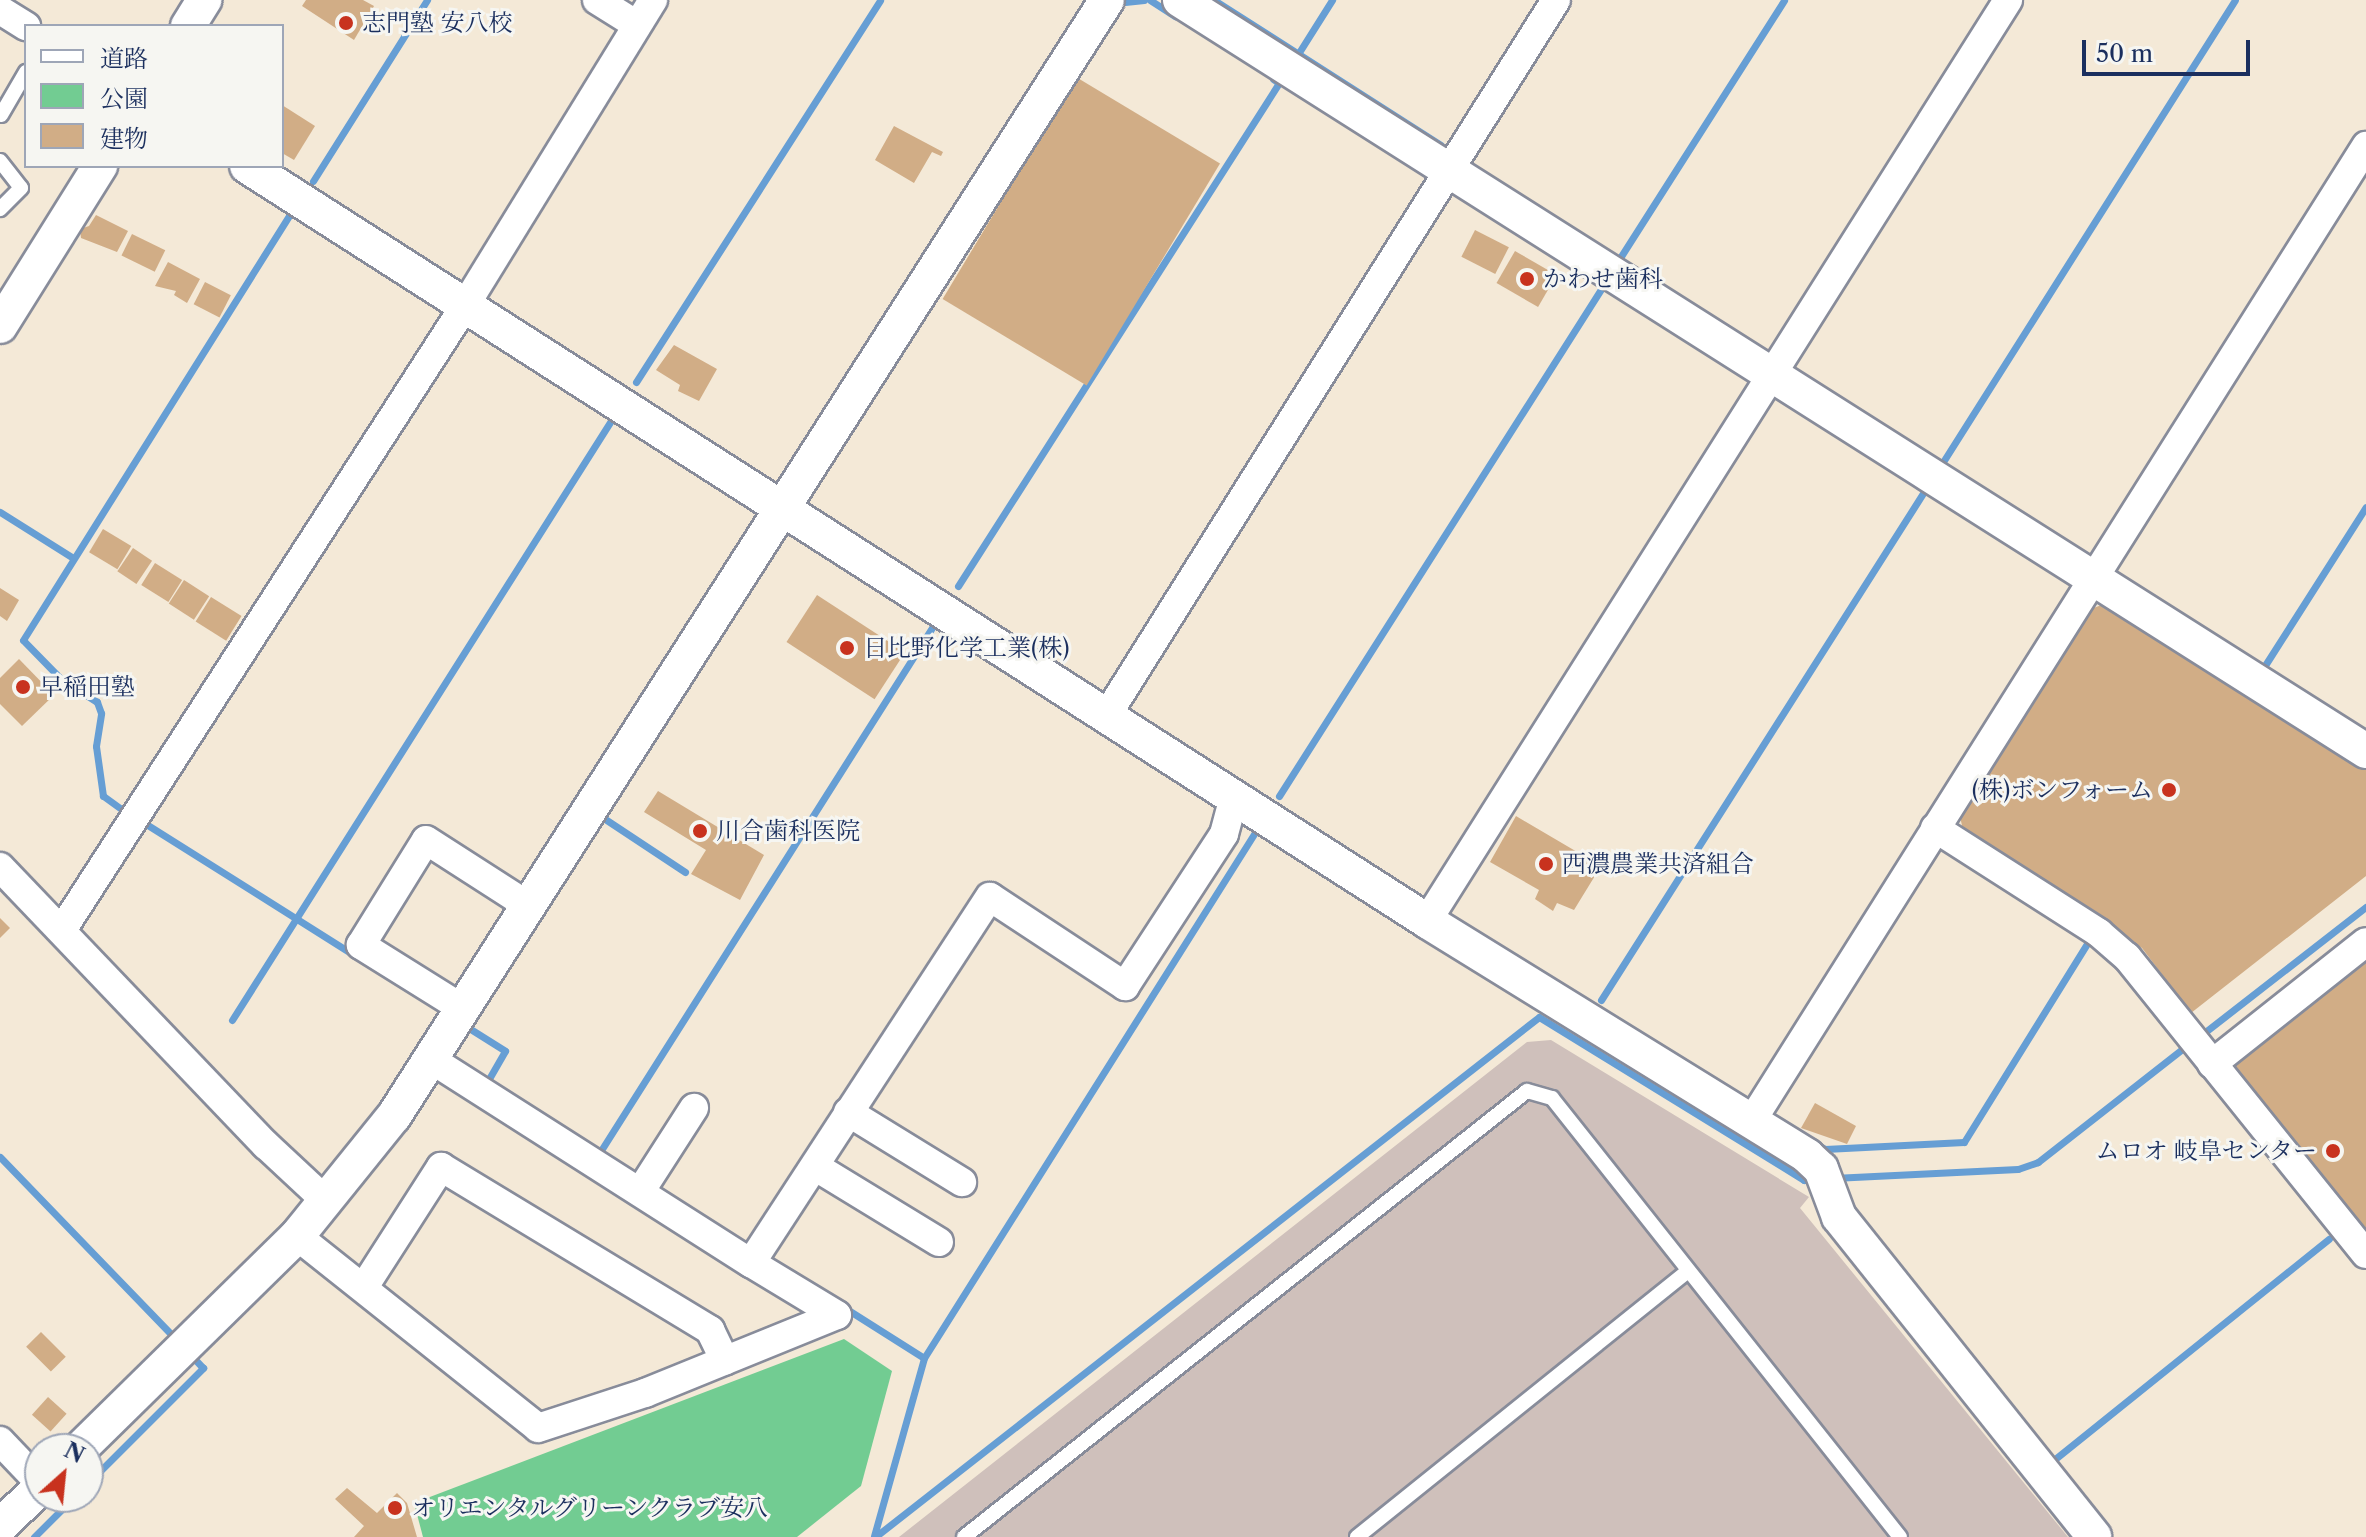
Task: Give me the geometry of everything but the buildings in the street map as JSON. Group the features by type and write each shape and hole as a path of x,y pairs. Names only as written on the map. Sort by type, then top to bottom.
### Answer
{"street":[{"path":"189,24 204,0"},
{"path":"597,0 637,25"},
{"path":"62,930 466,304 653,0"},
{"path":"96,1433 297,1236 432,1060 1107,0"},
{"path":"1180,0 2366,751"},
{"path":"1107,715 1556,0"},
{"path":"1427,921 2008,0"},
{"path":"0,10 24,25"},
{"path":"1751,1122 2366,146"},
{"path":"0,326 99,168"},
{"path":"250,168 1427,921 1751,1122 1824,1182 1839,1217 2094,1537"},
{"path":"751,1263 990,897 1125,986 1224,834 1234,796"},
{"path":"1935,828 2099,933 2127,957 2366,1254"},
{"path":"465,1010 361,945 426,840 529,906"},
{"path":"0,867 266,1145 326,1201"},
{"path":"2200,1049 2366,942"},
{"path":"297,1236 538,1428 725,1361 837,1315 432,1060"},
{"path":"640,1192 694,1108"},
{"path":"848,1112 962,1182"},
{"path":"364,1287 441,1167 710,1330 725,1361"},
{"path":"816,1167 939,1242"},
{"path":"0,1441 24,1468"},
{"path":"0,1526 24,1502"}],"lane":[{"path":"0,115 24,75"},
{"path":"0,161 21,188 0,209"},
{"path":"964,1537 1527,1091 1552,1098 1900,1537"},
{"path":"1357,1537 1688,1271"}],"shaded area":[{"path":"1551,1040 1809,1197 1800,1208 2068,1537 899,1537 1527,1042"}],"green space":[{"name":"オリエンタルグリーンクラブ安八","path":"844,1339 892,1371 861,1486 797,1537 423,1537 414,1503"}],"waterway":[{"path":"313,181 427,0"},
{"path":"636,382 880,0"},
{"path":"1125,2 1144,0"},
{"path":"1150,0 1175,16"},
{"path":"1214,0 1441,145"},
{"path":"1298,54 1332,0"},
{"path":"1618,261 1784,0"},
{"path":"1941,465 2235,0"},
{"path":"958,586 1279,83 1273,79"},
{"path":"124,811 103,796 96,746 101,713 97,702 61,679 23,640 290,214"},
{"path":"1279,796 1603,286"},
{"path":"232,1020 612,419"},
{"path":"1601,1000 1925,490 1918,486"},
{"path":"2262,670 2366,507"},
{"path":"0,512 73,558"},
{"path":"600,1152 935,623"},
{"path":"605,819 685,872"},
{"path":"146,824 357,957"},
{"path":"874,1536 924,1358 1259,826"},
{"path":"2200,1036 2366,907"},
{"path":"1818,1145 1825,1149 1964,1142 2086,945"},
{"path":"875,1537 1539,1017 1804,1180 1817,1179"},
{"path":"472,1030 505,1051 488,1081 494,1085"},
{"path":"1833,1178 2018,1169 2038,1162 2190,1043"},
{"path":"0,1157 170,1333"},
{"path":"2050,1463 2329,1239"},
{"path":"845,1308 924,1358"},
{"path":"104,1467 203,1368 190,1354"},
{"path":"34,1537 58,1513"}],"place":[{"name":"志門塾 安八校","path":"346,23"},
{"name":"かわせ歯科","path":"1527,279"},
{"name":"日比野化学工業(株)","path":"847,648"},
{"name":"早稲田塾","path":"23,687"},
{"name":"(株)ボンフォーム","path":"2169,790"},
{"name":"川合歯科医院","path":"700,831"},
{"name":"西濃農業共済組合","path":"1546,864"},
{"name":"ムロオ 岐阜センター","path":"2333,1151"},
{"name":"オリエンタルグリーンクラブ安八","path":"395,1508"}]}
